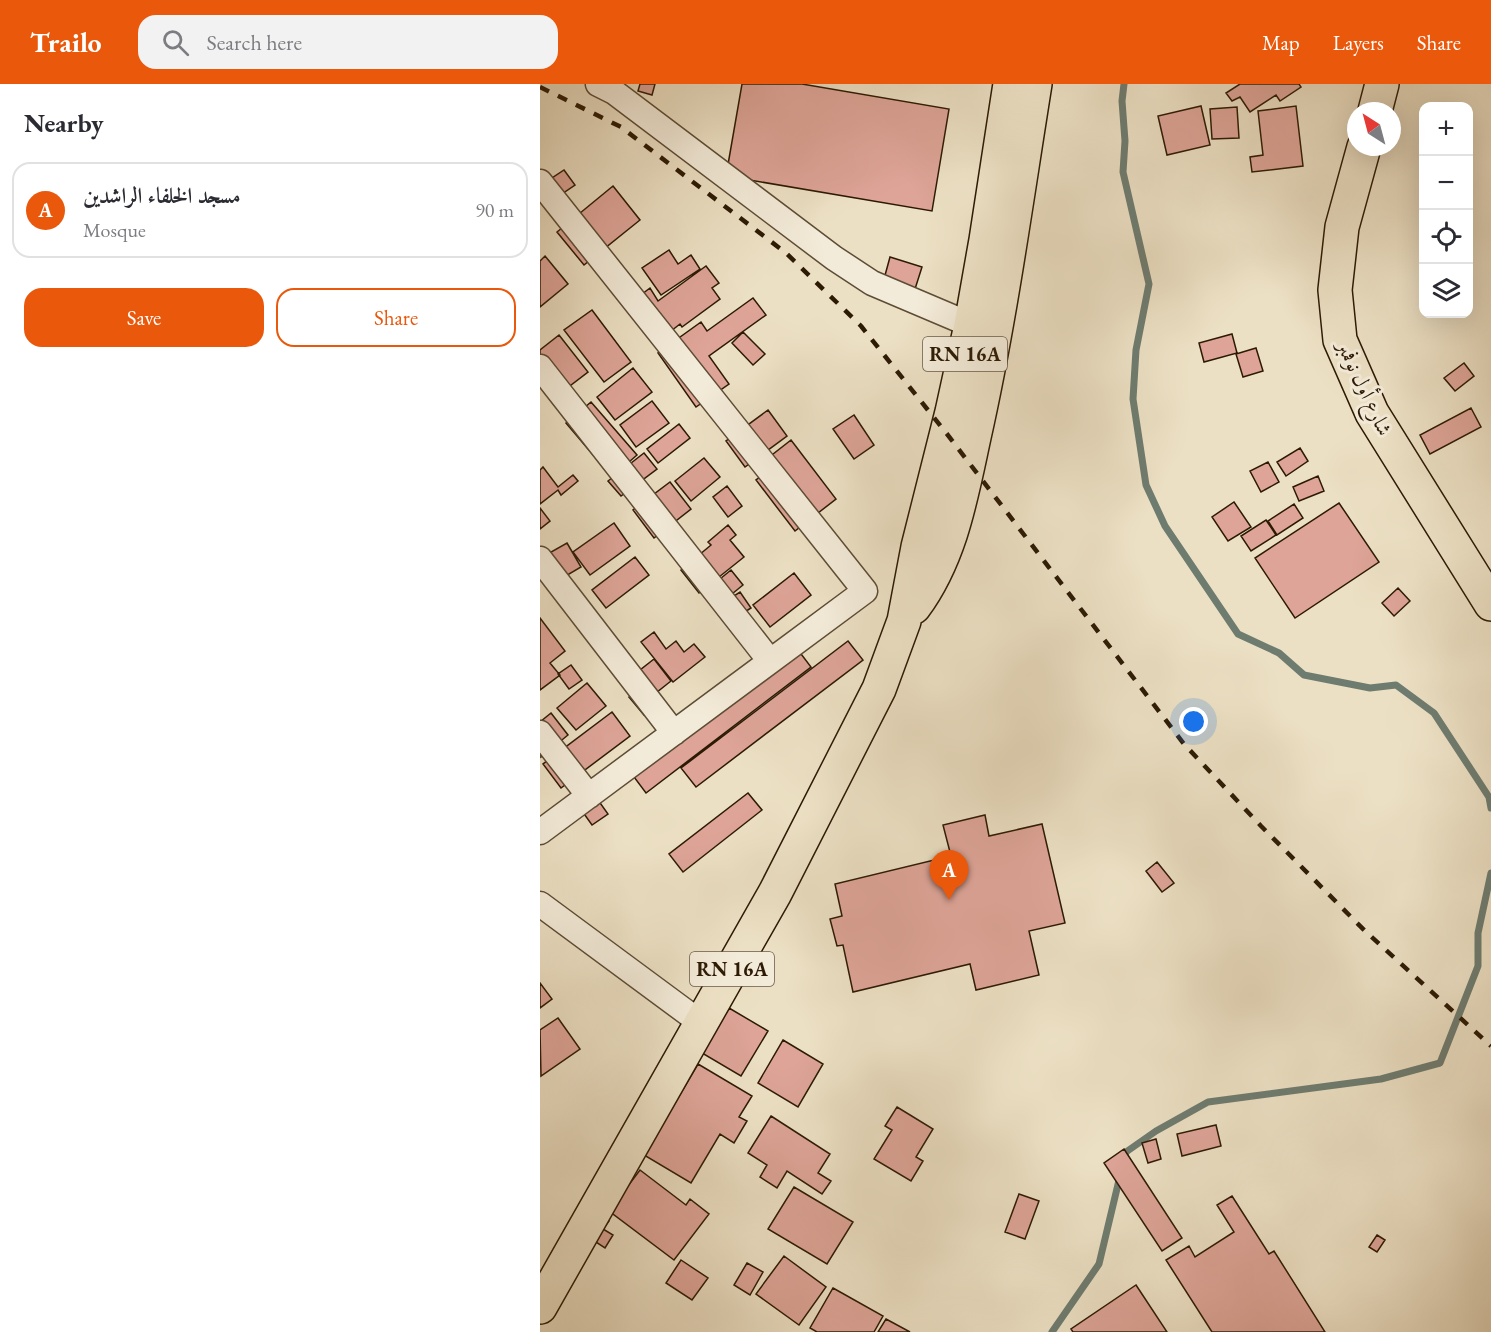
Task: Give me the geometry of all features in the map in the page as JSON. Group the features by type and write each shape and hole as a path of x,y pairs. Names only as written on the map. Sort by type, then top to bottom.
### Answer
{"main road":[{"name":"RN 16A","path":"540,1307 774,893 879,689 904,621 918,547 950,423 971,325 1010,84"},
{"path":"904,621 938,567 947,547 958,506 996,329 1035,84"},
{"path":"1377,102 1382,84"},
{"name":"شارع أول نوفمبر","path":"1362,156 1342,227 1335,290 1340,340 1372,413 1491,604"}],"street":[{"path":"598,84 614,92 834,258 872,283 971,325"},
{"path":"540,182 865,591 540,832"},
{"path":"540,367 770,662"},
{"path":"540,559 674,733"},
{"path":"540,733 589,796"},
{"path":"540,904 701,1023"}],"building":[{"path":"640,84 655,84 652,95 638,91"},
{"path":"742,84 802,84 949,109 932,211 726,176"},
{"path":"1240,84 1299,84 1301,87 1280,101 1276,95 1250,112 1240,97 1232,101 1226,93"},
{"path":"1201,106 1210,145 1167,155 1158,116"},
{"path":"1296,106 1303,166 1252,172 1250,157 1263,155 1258,111"},
{"path":"1237,107 1239,138 1212,139 1210,109"},
{"path":"564,170 575,185 550,202 540,186"},
{"path":"613,186 640,220 584,265 557,232"},
{"path":"669,250 678,264 691,255 700,269 661,295 642,268"},
{"path":"545,256 568,284 540,307 540,261"},
{"path":"890,257 922,267 915,289 884,279"},
{"path":"706,266 719,283 712,288 720,299 682,327 680,324 657,342 629,304 650,288 658,301"},
{"path":"753,298 766,315 709,356 729,384 696,407 658,353 701,322 707,331"},
{"path":"592,310 631,362 604,382 564,330"},
{"path":"743,332 765,354 753,365 732,343"},
{"path":"1232,334 1237,353 1204,362 1199,343"},
{"path":"559,335 588,372 558,395 540,373 540,350"},
{"path":"1256,348 1263,371 1243,377 1236,354"},
{"path":"1464,363 1474,376 1455,391 1444,378"},
{"path":"633,368 652,392 615,420 597,397"},
{"path":"652,401 669,423 636,447 620,425"},
{"path":"591,402 637,455 629,462 622,454 605,469 566,423"},
{"path":"1471,408 1481,427 1430,454 1420,435"},
{"path":"768,410 787,436 745,467 726,441"},
{"path":"854,415 874,445 854,459 833,429"},
{"path":"679,424 690,438 658,463 647,449"},
{"path":"791,440 836,499 795,531 756,480 769,470 763,462"},
{"path":"1300,448 1308,461 1286,476 1277,462"},
{"path":"644,453 657,469 621,496 608,481"},
{"path":"704,458 720,477 691,501 675,481"},
{"path":"1268,462 1279,482 1261,492 1250,471"},
{"path":"543,467 558,487 573,475 578,481 561,495 558,490 540,504 540,470"},
{"path":"1318,476 1324,491 1299,501 1293,487"},
{"path":"670,482 691,509 654,538 633,510"},
{"path":"727,486 742,506 728,517 713,497"},
{"path":"1234,502 1251,527 1228,541 1212,517"},
{"path":"1339,503 1379,562 1295,618 1255,558"},
{"path":"1294,504 1303,518 1277,535 1268,521"},
{"path":"540,508 550,521 540,529"},
{"path":"1266,520 1276,535 1251,551 1241,536"},
{"path":"614,523 630,546 590,575 573,552"},
{"path":"728,525 736,535 730,540 744,557 699,593 681,570 711,545 708,542"},
{"path":"567,543 581,567 559,580 544,556"},
{"path":"635,557 649,575 606,608 592,590"},
{"path":"731,570 743,585 716,607 704,592"},
{"path":"794,573 811,595 770,627 753,605"},
{"path":"1398,588 1410,601 1394,616 1382,603"},
{"path":"740,592 751,608 731,621 720,605"},
{"path":"540,618 565,651 550,663 560,675 540,690"},
{"path":"654,632 666,649 676,641 684,652 694,644 705,657 673,682 641,642"},
{"path":"848,641 863,660 696,787 681,768"},
{"path":"795,646 811,667 646,793 631,773"},
{"path":"654,659 671,681 651,697 657,705 644,715 629,697 643,685 635,674"},
{"path":"571,665 582,680 569,689 558,674"},
{"path":"587,683 606,706 576,730 557,708"},
{"path":"612,712 630,736 561,788 543,764"},
{"path":"551,713 568,735 541,757 540,722"},
{"path":"593,793 608,814 592,825 577,804"},
{"path":"748,793 762,810 683,872 669,854"},
{"path":"985,815 989,836 1042,824 1065,923 1029,931 1039,975 976,990 970,964 853,992 843,945 837,946 830,919 842,916 835,884 951,856 943,825"},
{"path":"1157,862 1174,883 1162,892 1146,871"},
{"path":"540,983 552,999 540,1008"},
{"path":"729,1008 768,1031 741,1076 702,1053"},
{"path":"558,1018 580,1049 541,1076 540,1030"},
{"path":"783,1040 823,1064 798,1107 758,1083"},
{"path":"698,1064 752,1096 739,1117 747,1121 734,1143 720,1134 691,1183 644,1155"},
{"path":"897,1107 933,1129 916,1157 923,1161 911,1181 874,1159 892,1130 885,1126"},
{"path":"771,1116 830,1154 818,1173 831,1181 822,1194 787,1171 777,1188 760,1177 767,1165 748,1153"},
{"path":"1216,1125 1221,1146 1182,1156 1177,1134"},
{"path":"1156,1139 1161,1159 1148,1163 1142,1143"},
{"path":"1124,1149 1182,1238 1162,1251 1104,1163"},
{"path":"640,1170 686,1205 690,1199 709,1214 674,1260 609,1211"},
{"path":"794,1187 853,1222 827,1264 768,1229"},
{"path":"1019,1194 1039,1201 1025,1239 1005,1232"},
{"path":"1232,1196 1269,1254 1274,1251 1325,1332 1212,1332 1166,1260 1189,1246 1195,1257 1234,1232 1217,1205"},
{"path":"595,1212 609,1221 603,1229 613,1235 605,1248 582,1233"},
{"path":"1377,1235 1385,1240 1377,1252 1369,1247"},
{"path":"784,1256 826,1287 799,1325 756,1294"},
{"path":"681,1260 708,1278 692,1300 666,1283"},
{"path":"747,1263 763,1272 750,1295 734,1285"},
{"path":"1136,1285 1167,1332 1073,1332 1071,1329"},
{"path":"833,1288 883,1316 874,1332 817,1332 810,1328"},
{"path":"886,1319 910,1332 878,1332"}],"waterway":[{"path":"1124,84 1122,101 1125,141 1123,172 1149,284 1136,350 1133,399 1146,485 1165,526 1238,634 1279,653 1304,675 1370,688 1396,685 1434,713 1489,797 1491,808"},
{"path":"1124,1159 1126,1152 1156,1131 1208,1102 1381,1079 1440,1063 1478,966 1478,933 1491,873"},
{"path":"1052,1332 1099,1264 1120,1176"}],"railway":[{"path":"540,87 621,127 786,253 861,326 947,434 1184,744 1365,931 1491,1046"}],"place":[{"name":"مسجد الخلفاء الراشدين","path":"949,900"}]}
